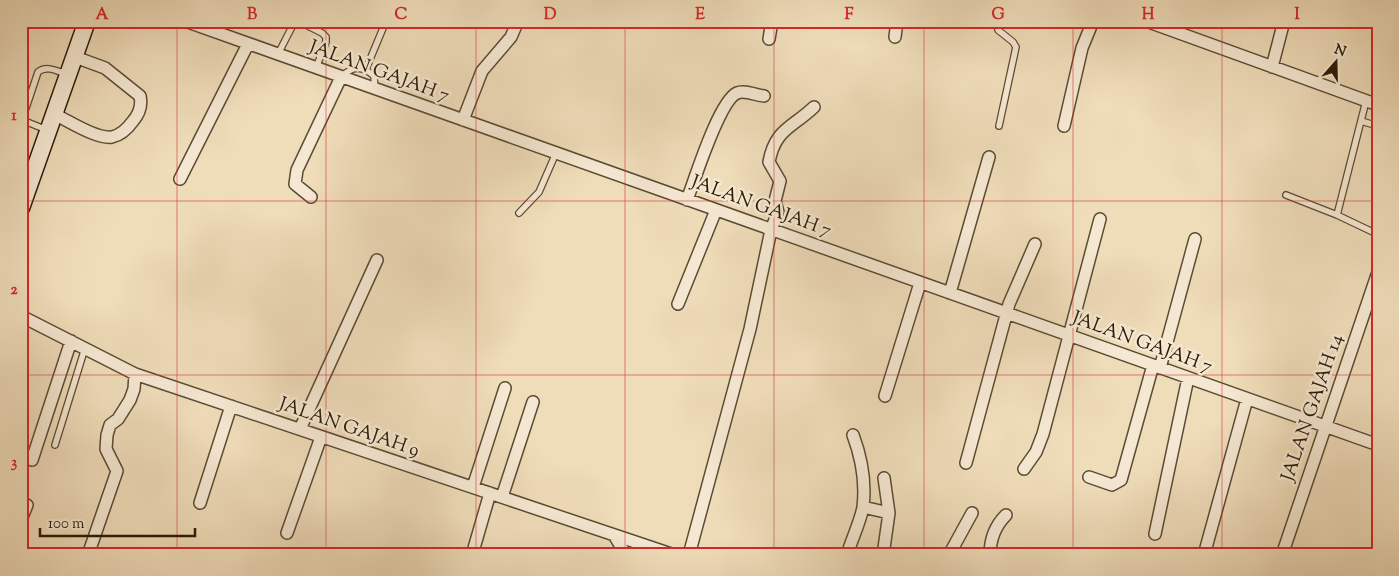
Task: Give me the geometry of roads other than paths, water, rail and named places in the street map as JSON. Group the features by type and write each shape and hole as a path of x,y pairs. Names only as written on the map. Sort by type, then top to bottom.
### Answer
{"street":[{"path":"21,208 87,21"},
{"name":"JALAN GAJAH 7","path":"185,21 1378,445"},
{"path":"463,120 482,71 511,37 518,21"},
{"path":"769,39 772,21"},
{"path":"894,37 897,21"},
{"path":"1064,126 1080,56 1093,21"},
{"path":"1272,67 1284,21"},
{"path":"1150,22 1378,105"},
{"path":"180,179 248,44"},
{"path":"54,114 98,135 112,136 126,130 135,119 142,103 140,96 105,68 74,56"},
{"path":"311,197 295,184 295,178 341,77"},
{"path":"687,200 702,158 723,109 734,94 741,92 764,96"},
{"path":"689,555 750,329 771,230 778,212 774,200 780,181 769,162 771,153 776,140 786,128 802,119 814,107"},
{"path":"950,293 988,157"},
{"path":"678,304 716,210"},
{"path":"1024,469 1036,452 1043,434 1100,220"},
{"path":"1089,477 1112,485 1121,480 1195,239"},
{"path":"966,464 1008,314 1009,304 1035,244"},
{"path":"300,429 377,260"},
{"name":"JALAN GAJAH 14","path":"1282,555 1378,272"},
{"path":"885,396 920,283"},
{"name":"JALAN GAJAH 9","path":"21,316 135,374 674,555"},
{"path":"32,460 70,341"},
{"path":"88,555 117,471 106,449 108,429 118,419 130,400 134,389 135,374"},
{"path":"1155,534 1188,378"},
{"path":"473,488 505,388"},
{"path":"1204,555 1246,399"},
{"path":"502,497 533,402"},
{"path":"200,504 231,406"},
{"path":"847,555 863,507 863,471 853,435"},
{"path":"287,533 321,437"},
{"path":"883,555 889,514 884,478"},
{"path":"472,555 490,493"},
{"path":"21,520 27,505"},
{"path":"863,507 889,514"},
{"path":"949,555 972,513"},
{"path":"990,555 993,536 998,523 1006,515"},
{"path":"614,535 626,555"}],"lane":[{"path":"278,54 296,21 322,32 326,37 326,42 316,68"},
{"path":"366,69 386,21"},
{"path":"997,21 998,30 1013,42 1016,47 999,126"},
{"path":"48,131 27,122 23,117 32,87 38,72 42,68 68,75"},
{"path":"341,77 348,69 366,69 374,76 375,89"},
{"path":"1336,215 1366,101"},
{"path":"1361,121 1378,126"},
{"path":"519,212 539,192 556,153"},
{"path":"1286,195 1377,234"},
{"path":"55,445 85,348"}]}
